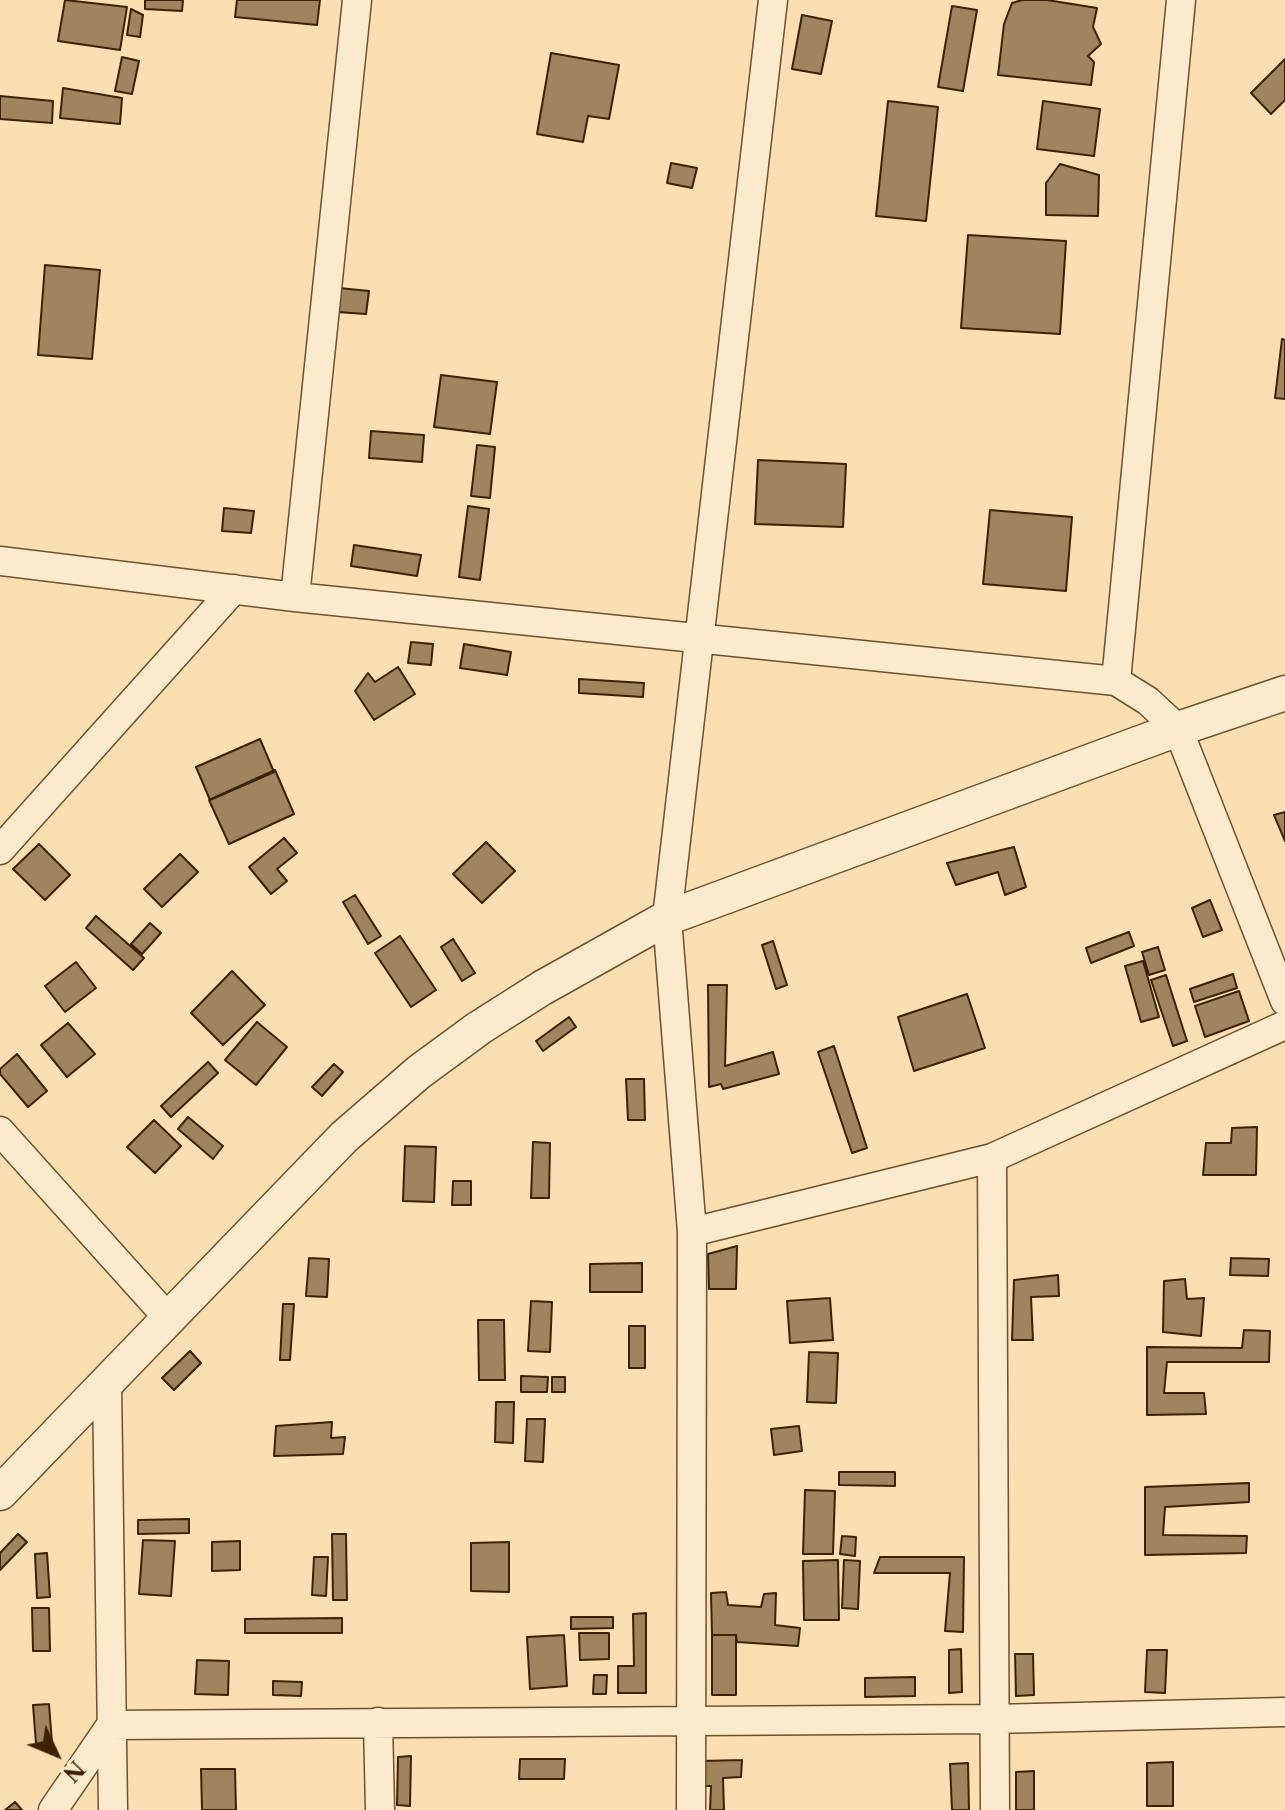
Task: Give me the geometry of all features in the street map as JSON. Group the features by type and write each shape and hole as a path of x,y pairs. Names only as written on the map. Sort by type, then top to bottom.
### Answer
{"street":[{"path":"295,597 357,0"},
{"path":"691,1810 692,1232 667,918 773,0"},
{"path":"1116,681 1181,0"},
{"path":"0,561 295,597 1116,681 1148,701 1178,729 1285,1001"},
{"path":"0,850 234,589"},
{"path":"0,1493 344,1137 419,1072 479,1028 542,988 667,918 1178,729 1285,693"},
{"path":"692,1232 992,1158 1285,1025"},
{"path":"0,1131 169,1319"},
{"path":"992,1158 995,1810"},
{"path":"107,1383 113,1810"},
{"path":"111,1725 993,1719 1285,1712"},
{"path":"378,1722 380,1810"},
{"path":"53,1810 111,1725"}],"building":[{"path":"65,0 127,7 120,50 58,41"},
{"path":"145,0 183,0 182,11 145,9"},
{"path":"237,0 320,0 317,25 235,17"},
{"path":"1047,0 1097,8 1093,27 1101,44 1088,56 1094,62 1091,85 998,75 1004,24 1012,3"},
{"path":"952,6 977,10 963,91 938,87"},
{"path":"131,9 143,15 140,37 127,35"},
{"path":"802,15 832,21 821,74 792,69"},
{"path":"551,53 619,65 609,119 588,116 583,142 537,134"},
{"path":"122,57 139,61 132,94 115,91"},
{"path":"1285,59 1285,100 1271,114 1251,93"},
{"path":"63,88 122,98 120,124 60,118"},
{"path":"0,96 53,101 52,123 0,119"},
{"path":"888,101 938,107 926,221 876,216"},
{"path":"1043,101 1100,109 1094,156 1037,149"},
{"path":"671,163 697,168 692,188 667,183"},
{"path":"1060,164 1099,175 1098,216 1046,215 1046,183"},
{"path":"968,235 1066,241 1060,334 961,328"},
{"path":"45,265 100,270 92,359 38,355"},
{"path":"339,288 369,291 366,314 337,312"},
{"path":"1282,339 1285,340 1285,399 1275,398"},
{"path":"441,375 497,382 490,434 434,427"},
{"path":"371,431 424,435 422,462 369,458"},
{"path":"477,445 495,447 490,498 471,496"},
{"path":"758,460 846,464 843,527 755,524"},
{"path":"468,506 489,509 480,580 459,577"},
{"path":"224,508 254,511 251,533 222,531"},
{"path":"990,510 1072,517 1066,591 983,584"},
{"path":"354,545 421,555 417,576 351,566"},
{"path":"411,642 433,644 431,665 408,663"},
{"path":"464,644 511,652 507,675 460,668"},
{"path":"398,667 415,694 374,720 355,691 368,673 375,682"},
{"path":"579,679 644,683 643,697 579,693"},
{"path":"260,739 274,772 210,800 196,767"},
{"path":"275,770 294,814 229,844 209,800"},
{"path":"1285,812 1285,841 1274,815"},
{"path":"284,838 297,853 277,869 287,881 271,894 249,867"},
{"path":"486,842 515,871 482,903 453,874"},
{"path":"39,844 70,875 45,900 13,869"},
{"path":"1014,847 1026,887 1005,895 998,872 956,885 947,863"},
{"path":"180,854 198,872 162,907 144,889"},
{"path":"355,895 381,936 368,944 343,902"},
{"path":"1210,900 1222,930 1203,937 1192,908"},
{"path":"96,916 144,958 133,970 86,928"},
{"path":"150,923 161,933 142,954 131,944"},
{"path":"1129,932 1134,946 1091,963 1086,948"},
{"path":"400,936 436,990 411,1007 375,953"},
{"path":"453,939 475,973 462,981 441,947"},
{"path":"773,941 787,985 776,989 762,945"},
{"path":"1158,947 1165,970 1149,975 1142,952"},
{"path":"1143,961 1159,1017 1141,1022 1125,966"},
{"path":"76,962 96,988 65,1012 45,986"},
{"path":"232,971 265,1005 223,1045 191,1013"},
{"path":"1233,974 1237,988 1194,1002 1190,989"},
{"path":"1166,975 1187,1041 1173,1046 1151,980"},
{"path":"708,985 727,985 725,1066 773,1052 779,1074 723,1089 721,1084 709,1087"},
{"path":"1239,991 1249,1021 1205,1037 1195,1006"},
{"path":"967,994 985,1048 914,1071 898,1017"},
{"path":"569,1017 576,1027 543,1051 536,1041"},
{"path":"257,1022 287,1047 256,1085 225,1060"},
{"path":"68,1023 95,1054 67,1077 41,1045"},
{"path":"834,1046 867,1148 852,1153 818,1052"},
{"path":"17,1054 47,1091 28,1107 0,1074 0,1069"},
{"path":"208,1062 218,1073 171,1117 161,1106"},
{"path":"334,1064 343,1072 322,1096 312,1087"},
{"path":"626,1079 644,1079 645,1120 628,1120"},
{"path":"188,1117 223,1146 213,1159 178,1129"},
{"path":"154,1120 181,1146 155,1173 127,1147"},
{"path":"1257,1127 1256,1175 1203,1175 1206,1143 1231,1143 1232,1128"},
{"path":"533,1142 550,1143 549,1198 531,1198"},
{"path":"405,1146 436,1147 434,1202 403,1201"},
{"path":"453,1181 471,1181 471,1205 452,1205"},
{"path":"737,1246 736,1289 709,1289 708,1254"},
{"path":"309,1258 329,1259 327,1297 306,1296"},
{"path":"1231,1258 1269,1259 1268,1276 1230,1275"},
{"path":"642,1263 642,1292 590,1292 590,1264"},
{"path":"1058,1275 1059,1296 1031,1297 1033,1340 1012,1340 1014,1280"},
{"path":"1185,1279 1187,1299 1204,1298 1201,1336 1163,1332 1164,1281"},
{"path":"830,1298 833,1340 790,1343 787,1301"},
{"path":"531,1301 552,1302 550,1352 528,1351"},
{"path":"283,1304 294,1304 290,1360 280,1360"},
{"path":"478,1320 504,1320 505,1380 479,1380"},
{"path":"629,1326 645,1326 645,1368 629,1368"},
{"path":"1244,1330 1270,1331 1269,1362 1167,1362 1164,1393 1204,1393 1206,1414 1147,1415 1147,1347 1242,1348"},
{"path":"190,1351 201,1363 174,1390 162,1378"},
{"path":"809,1352 838,1353 836,1403 807,1402"},
{"path":"521,1376 548,1377 547,1392 521,1392"},
{"path":"552,1377 565,1377 565,1392 552,1392"},
{"path":"496,1402 514,1402 513,1443 495,1442"},
{"path":"527,1419 545,1419 543,1462 525,1461"},
{"path":"332,1422 331,1438 345,1437 343,1454 274,1456 276,1426"},
{"path":"799,1426 802,1451 774,1455 771,1429"},
{"path":"839,1472 895,1472 895,1486 839,1485"},
{"path":"1249,1483 1249,1502 1165,1507 1163,1535 1247,1536 1246,1553 1145,1555 1145,1487"},
{"path":"805,1490 835,1491 833,1554 803,1554"},
{"path":"189,1519 189,1533 138,1534 138,1520"},
{"path":"18,1534 27,1542 0,1570 0,1553"},
{"path":"332,1534 346,1534 347,1600 333,1600"},
{"path":"842,1536 856,1537 855,1556 840,1554"},
{"path":"143,1540 175,1541 171,1596 139,1594"},
{"path":"240,1541 240,1570 212,1571 212,1542"},
{"path":"509,1542 509,1592 471,1591 471,1543"},
{"path":"47,1553 50,1597 37,1598 35,1554"},
{"path":"314,1557 328,1557 326,1596 312,1595"},
{"path":"880,1557 964,1557 963,1632 945,1631 950,1573 874,1573"},
{"path":"838,1560 839,1620 804,1620 803,1561"},
{"path":"844,1560 860,1561 858,1609 842,1608"},
{"path":"726,1592 728,1605 761,1607 764,1594 776,1593 775,1625 800,1628 798,1646 737,1642 736,1635 712,1635 711,1593"},
{"path":"32,1608 49,1608 50,1651 33,1651"},
{"path":"646,1613 646,1693 618,1693 618,1666 634,1666 633,1614"},
{"path":"571,1617 613,1617 613,1628 571,1629"},
{"path":"342,1618 342,1633 245,1633 245,1619"},
{"path":"579,1633 609,1633 609,1659 580,1660"},
{"path":"564,1635 567,1686 530,1689 527,1637"},
{"path":"712,1635 736,1635 736,1695 712,1695"},
{"path":"961,1649 962,1692 949,1693 949,1650"},
{"path":"1147,1650 1167,1650 1165,1693 1145,1692"},
{"path":"1015,1654 1033,1654 1034,1695 1016,1696"},
{"path":"197,1660 229,1661 228,1695 195,1694"},
{"path":"594,1675 607,1675 606,1694 593,1694"},
{"path":"915,1677 915,1696 865,1697 865,1678"},
{"path":"273,1681 302,1682 301,1696 273,1695"},
{"path":"49,1704 52,1743 36,1744 33,1705"},
{"path":"411,1756 410,1806 397,1805 398,1757"},
{"path":"520,1759 565,1759 564,1779 519,1779"},
{"path":"742,1760 741,1777 723,1778 724,1810 710,1810 711,1786 699,1786 701,1761"},
{"path":"1173,1762 1173,1806 1147,1806 1147,1763"},
{"path":"968,1763 969,1810 952,1810 950,1764"},
{"path":"201,1769 235,1769 236,1810 202,1810"},
{"path":"1034,1771 1034,1810 1016,1810 1016,1772"},
{"path":"15,1802 22,1810 5,1810"}]}
